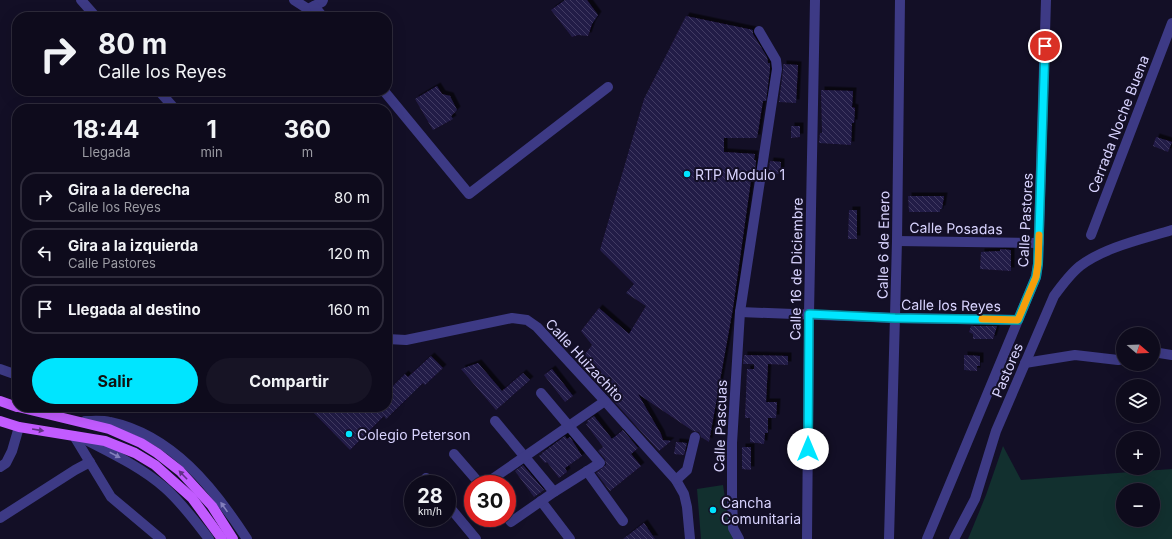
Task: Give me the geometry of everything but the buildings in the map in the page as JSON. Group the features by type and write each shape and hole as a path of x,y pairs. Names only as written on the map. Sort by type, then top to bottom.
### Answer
{"main road":[{"path":"0,401 12,405"},
{"path":"50,412 77,421 109,428 141,443 157,453 180,472 212,506 233,539"},
{"path":"0,421 19,427 105,441 124,448 148,461 174,481 192,498 222,539"}],"street":[{"path":"81,0 92,12"},
{"path":"294,0 308,9 322,2 323,0"},
{"name":"Calle 16 de Diciembre","path":"807,539 809,314 815,0"},
{"name":"Calle 6 de Enero","path":"889,539 898,241 900,0"},
{"name":"Calle Pastores","path":"927,539 1036,277 1039,243 1046,0"},
{"path":"314,6 319,12"},
{"name":"Cerrada Noche Buena","path":"1090,235 1172,23"},
{"name":"Calle Pascuas","path":"739,539 733,528 732,443 740,312 777,69 776,60 759,31"},
{"path":"388,96 469,194 608,87"},
{"path":"163,96 171,104"},
{"name":"Pastores","path":"954,539 974,499 996,431 1054,296 1064,282 1080,266 1099,254 1172,230"},
{"name":"Calle Posadas","path":"898,241 1039,243"},
{"name":"Calle los Reyes","path":"740,312 895,318 1018,320"},
{"name":"Calle Huizachito","path":"392,339 406,340 512,318 527,320 537,327 676,480 684,494 687,507 690,539"},
{"path":"1160,353 1172,355"},
{"path":"1025,363 1075,355 1116,360"},
{"path":"0,369 12,373"},
{"path":"516,516 600,463 541,393"},
{"path":"497,475 605,401"},
{"path":"77,421 108,421 132,428 162,443 194,470 219,499 247,539"},
{"path":"495,421 554,492"},
{"path":"0,467 6,464 19,427"},
{"path":"77,436 90,462 111,497 160,539"},
{"path":"77,436 128,462 164,487 187,510 209,539"},
{"path":"676,480 687,470 695,437"},
{"path":"454,454 472,475"},
{"path":"0,518 90,462"},
{"path":"587,471 624,521"},
{"path":"541,501 570,539"},
{"path":"456,515 476,539"}],"green space":[{"path":"1003,446 1021,480 1116,473 1116,475 1160,475 1160,470 1172,469 1172,539 968,539 986,495"},
{"name":"Cancha Comunitaria","path":"723,485 730,531 734,539 701,539 697,489"}],"slow traffic":[{"path":"982,319 1018,320 1036,277 1039,235"}],"place":[{"name":"RTP Modulo 1","path":"687,174"},
{"name":"Colegio Peterson","path":"349,434"},
{"name":"Cancha Comunitaria","path":"713,510"}],"route":[{"path":"808,449 809,314 895,318 1018,320 1036,277 1038,264 1045,46"}]}
